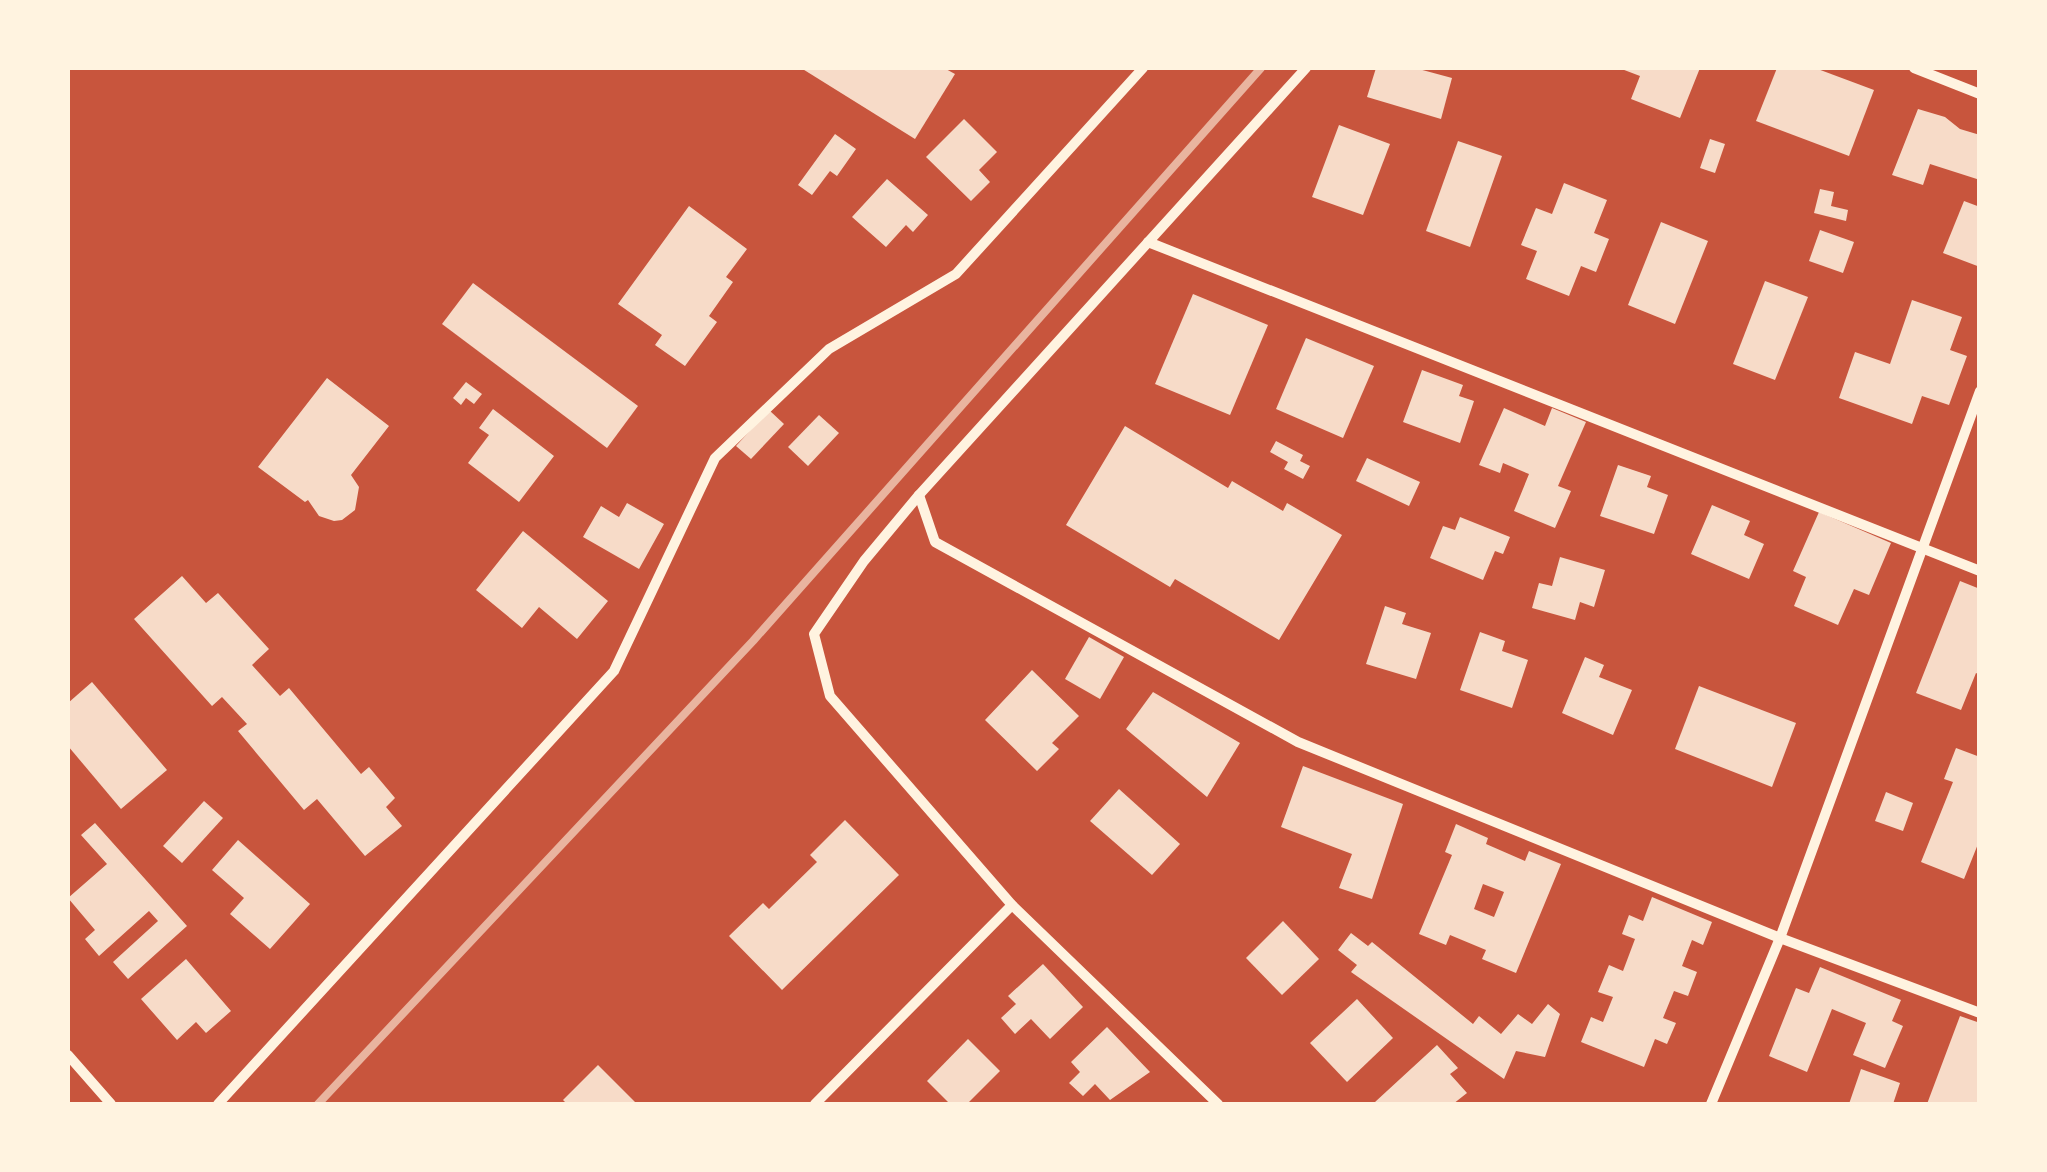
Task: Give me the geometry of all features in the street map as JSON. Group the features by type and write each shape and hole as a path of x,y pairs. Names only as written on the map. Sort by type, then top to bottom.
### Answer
{"street":[{"path":"218,1104 614,671 715,458 829,349 956,274 1143,68"},
{"path":"1218,1104 1012,905 830,696 814,634 864,561 920,495 1306,68"},
{"path":"1914,68 1980,94"},
{"path":"1148,242 1980,570"},
{"path":"1711,1104 1780,938 1980,391"},
{"path":"920,495 935,542 1298,742 1780,938 1980,1013"},
{"path":"814,1104 1012,905"},
{"path":"68,1054 112,1104"}],"building":[{"path":"801,68 944,68 955,74 915,139"},
{"path":"1376,68 1415,68 1452,78 1441,119 1367,97"},
{"path":"1619,68 1700,68 1680,118 1631,99 1640,76"},
{"path":"1777,68 1815,68 1874,90 1849,156 1756,121"},
{"path":"1918,109 1945,117 1960,129 1980,135 1980,180 1930,164 1923,185 1892,175"},
{"path":"964,119 997,152 979,170 990,182 971,201 926,157"},
{"path":"1339,125 1390,144 1363,215 1312,197"},
{"path":"835,134 856,149 837,176 830,171 812,195 798,185"},
{"path":"1710,139 1725,144 1715,173 1700,168"},
{"path":"1458,141 1502,156 1470,247 1426,231"},
{"path":"887,179 928,215 913,232 906,225 886,247 852,217"},
{"path":"1564,183 1607,200 1594,233 1609,239 1596,272 1581,266 1569,296 1526,279 1537,251 1521,245 1536,208 1552,214"},
{"path":"1820,189 1834,192 1831,206 1848,210 1846,221 1814,213"},
{"path":"1964,201 1980,207 1980,267 1943,253"},
{"path":"689,206 747,249 726,277 733,282 709,316 717,322 685,366 655,345 662,335 618,304"},
{"path":"1661,222 1708,241 1675,324 1628,305"},
{"path":"1820,230 1854,242 1843,273 1809,261"},
{"path":"1765,281 1808,297 1775,380 1733,364"},
{"path":"473,283 638,406 607,448 442,324"},
{"path":"1193,294 1268,325 1230,415 1155,384"},
{"path":"1912,300 1962,317 1950,350 1967,356 1949,405 1922,396 1912,424 1839,398 1855,352 1890,364"},
{"path":"1306,338 1374,366 1343,438 1276,409"},
{"path":"1422,370 1463,385 1459,396 1474,401 1460,443 1403,422"},
{"path":"327,378 389,426 351,475 359,487 355,510 334,521 319,516 308,500 305,502 258,467"},
{"path":"466,382 482,394 474,404 466,398 461,405 453,398"},
{"path":"1504,408 1545,426 1552,408 1586,422 1558,486 1571,491 1555,528 1514,511 1529,474 1503,463 1500,473 1479,465"},
{"path":"493,409 554,456 519,502 468,463 489,435 479,428"},
{"path":"769,410 784,424 751,459 736,446"},
{"path":"819,415 839,433 808,466 788,447"},
{"path":"1125,426 1228,488 1232,481 1283,511 1287,503 1342,535 1279,640 1175,579 1170,587 1066,525"},
{"path":"1276,441 1303,455 1300,461 1310,466 1303,479 1284,469 1288,462 1270,452"},
{"path":"1367,458 1420,482 1409,506 1356,481"},
{"path":"1618,465 1651,476 1647,487 1668,495 1654,534 1600,516"},
{"path":"627,503 664,524 639,569 583,537 601,506 619,517"},
{"path":"1712,505 1750,521 1744,535 1764,544 1749,579 1691,554"},
{"path":"1819,512 1891,543 1869,595 1854,589 1838,625 1794,606 1806,577 1793,571"},
{"path":"1460,517 1510,537 1503,554 1495,551 1483,580 1430,558 1443,526 1455,530"},
{"path":"523,531 608,601 577,639 539,607 522,628 476,590"},
{"path":"1560,557 1605,570 1594,607 1580,602 1575,620 1532,608 1539,583 1552,586"},
{"path":"182,576 206,603 218,593 269,649 252,665 280,696 289,688 361,774 369,767 395,798 386,807 402,826 365,856 317,799 304,810 238,731 247,724 222,697 212,706 134,619"},
{"path":"1960,581 1980,589 1980,675 1976,673 1961,710 1916,693"},
{"path":"1385,606 1406,613 1402,624 1431,633 1416,679 1366,664"},
{"path":"1480,632 1505,641 1502,651 1528,660 1512,708 1460,690"},
{"path":"1089,637 1124,657 1100,699 1065,679"},
{"path":"1585,657 1604,665 1599,677 1632,690 1613,735 1562,713"},
{"path":"1032,670 1079,716 1052,743 1059,749 1037,771 985,720"},
{"path":"92,682 167,770 121,809 68,746 68,703"},
{"path":"1699,686 1796,723 1772,787 1675,749"},
{"path":"1153,692 1240,743 1207,797 1126,729"},
{"path":"1956,748 1980,757 1980,839 1964,879 1921,862 1953,782 1944,779"},
{"path":"1303,766 1403,804 1372,899 1339,888 1352,854 1281,827"},
{"path":"1119,789 1180,844 1152,875 1090,821"},
{"path":"1886,792 1913,803 1903,831 1875,821"},
{"path":"204,801 223,818 182,863 163,846"},
{"path":"845,820 899,875 782,990 729,936 763,903 769,909 817,862 810,855"},
{"path":"95,823 187,926 128,979 113,962 158,921 149,911 99,956 85,939 95,930 68,898 107,864 81,835"},
{"path":"1456,824 1488,838 1486,844 1525,861 1529,851 1561,864 1516,973 1482,959 1486,950 1450,935 1446,945 1419,934 1452,855 1445,852","holes":["1483,884 1504,892 1494,917 1474,909"]},
{"path":"238,840 310,904 270,949 230,914 244,898 212,870"},
{"path":"1652,897 1712,922 1703,945 1692,940 1682,966 1697,972 1688,996 1674,991 1663,1018 1676,1023 1667,1044 1655,1039 1644,1067 1581,1042 1591,1017 1603,1022 1613,997 1598,992 1609,965 1623,971 1635,939 1622,934 1629,915 1643,921"},
{"path":"1283,921 1319,959 1282,995 1246,958"},
{"path":"1351,933 1368,946 1372,942 1473,1024 1479,1016 1501,1034 1518,1014 1532,1024 1548,1004 1560,1014 1545,1057 1516,1051 1504,1079 1351,972 1357,965 1338,950"},
{"path":"186,959 231,1011 206,1033 196,1022 177,1040 141,999"},
{"path":"1043,964 1083,1007 1050,1039 1031,1019 1015,1034 1001,1018 1016,1004 1008,996"},
{"path":"1820,967 1901,1000 1892,1021 1903,1026 1885,1068 1853,1055 1866,1023 1832,1009 1807,1072 1769,1056 1796,988 1809,993"},
{"path":"1357,999 1393,1038 1347,1082 1310,1043"},
{"path":"1960,1016 1980,1023 1980,1104 1927,1104"},
{"path":"1107,1027 1150,1072 1110,1100 1095,1084 1083,1096 1069,1083 1080,1072 1071,1062"},
{"path":"968,1039 1000,1071 967,1104 950,1104 927,1081"},
{"path":"1437,1045 1458,1068 1450,1074 1467,1093 1453,1104 1375,1102"},
{"path":"598,1065 637,1104 567,1104 563,1100"},
{"path":"1861,1069 1900,1083 1893,1104 1849,1104"}],"railway":[{"path":"318,1104 753,641 1261,68"}]}
